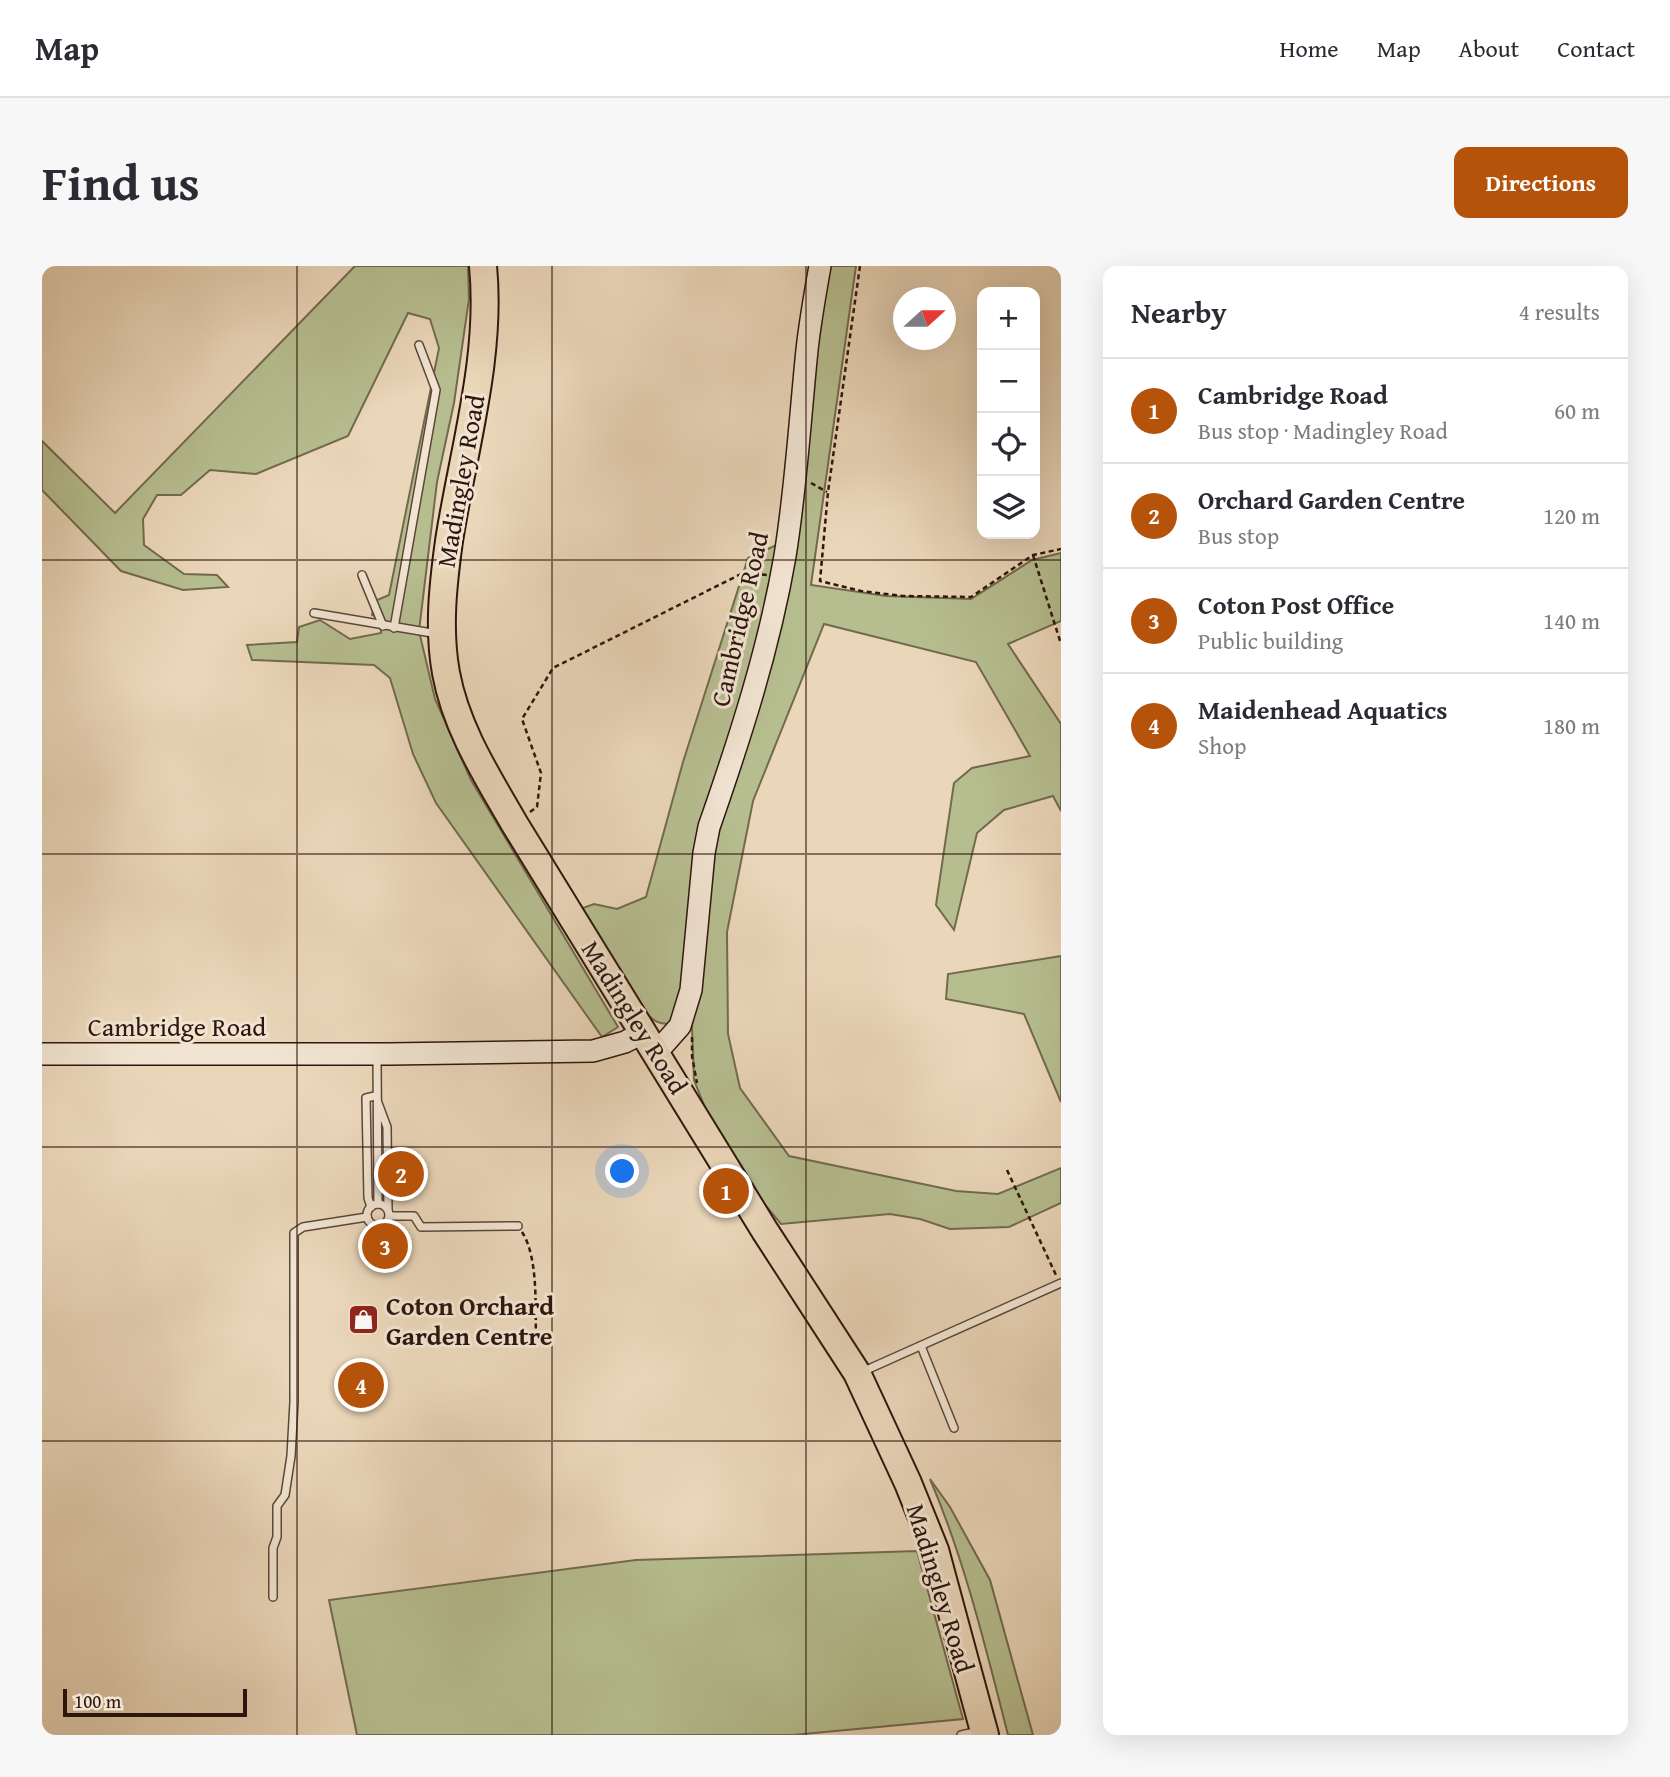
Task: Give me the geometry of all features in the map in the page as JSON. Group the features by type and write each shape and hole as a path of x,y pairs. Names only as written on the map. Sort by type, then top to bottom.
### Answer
{"highway":[{"name":"Madingley Road","path":"483,266 479,369 444,578 441,634 446,675 456,710 475,756 514,823 765,1231 857,1373 908,1483 935,1550 976,1733"}],"street":[{"name":"Cambridge Road","path":"42,1054 593,1051 625,1042 650,1042 680,1026 691,990 704,853 709,827 763,660 778,587 796,476 807,347 820,266"}],"lane":[{"path":"394,628 436,390 419,345"},
{"path":"362,575 383,626"},
{"path":"314,613 441,634"},
{"path":"368,1217 374,1205 377,1054"},
{"path":"368,1217 371,1223 377,1226 384,1225 389,1212 387,1126 375,1096"},
{"path":"374,1205 389,1212 414,1216 421,1227 518,1226"},
{"path":"273,1597 273,1548 277,1537 277,1507 285,1495 291,1456 294,1233 303,1227 368,1217"},
{"path":"857,1373 1061,1283"},
{"path":"921,1346 954,1428"}],"path":[{"path":"860,266 828,492 820,581 838,587 903,596 971,597 1033,555 1061,549"},
{"path":"822,489 828,492"},
{"path":"1033,555 1061,644"},
{"path":"514,823 537,807 541,772 522,719 553,668 743,573 778,587"},
{"path":"692,1030 692,1056 698,1091"},
{"path":"1007,1170 1061,1283"},
{"path":"518,1226 526,1238 531,1256 536,1342"}],"green space":[{"path":"355,266 468,266 469,299 454,403 437,482 419,631 435,699 471,780 618,1027 602,1037 436,803 413,754 390,678 374,665 252,660 247,645 297,642 299,627 320,620 350,639 381,633 381,619 372,615 375,601 389,595 439,348 430,319 408,313 348,436 256,474 210,470 181,495 157,495 143,519 144,545 184,574 217,575 228,587 183,590 121,571 42,490 42,441 115,513"},
{"path":"825,266 856,266 811,585 886,596 971,599 1032,560 1061,553 1061,621 1008,644 1061,724 1061,811 1053,796 1004,810 977,833 954,930 936,905 954,783 972,768 1030,756 976,662 824,624 753,801 727,932 728,1034 740,1088 789,1156 956,1191 998,1194 1061,1168 1061,1203 1009,1227 950,1229 920,1219 890,1214 781,1224 752,1189 714,1130 694,1080 692,1028 701,904 710,831 756,692"},
{"path":"783,542 745,686 676,1022 661,1023 653,1020 643,1009 580,909 594,904 617,909 646,897 683,762 748,558"},
{"path":"1061,956 1061,1102 1024,1014 946,999 948,974"},
{"path":"930,1479 950,1507 990,1580 1033,1735 1008,1735 964,1573"},
{"path":"917,1551 963,1719 793,1735 357,1735 329,1600 636,1560"}],"place":[{"name":"Orchard Garden Centre","path":"401,1174"},
{"name":"Cambridge Road","path":"726,1191"},
{"name":"Coton Post Office","path":"385,1246"},
{"name":"Coton Orchard Garden Centre","path":"363,1320"},
{"name":"Maidenhead Aquatics","path":"361,1385"}]}
